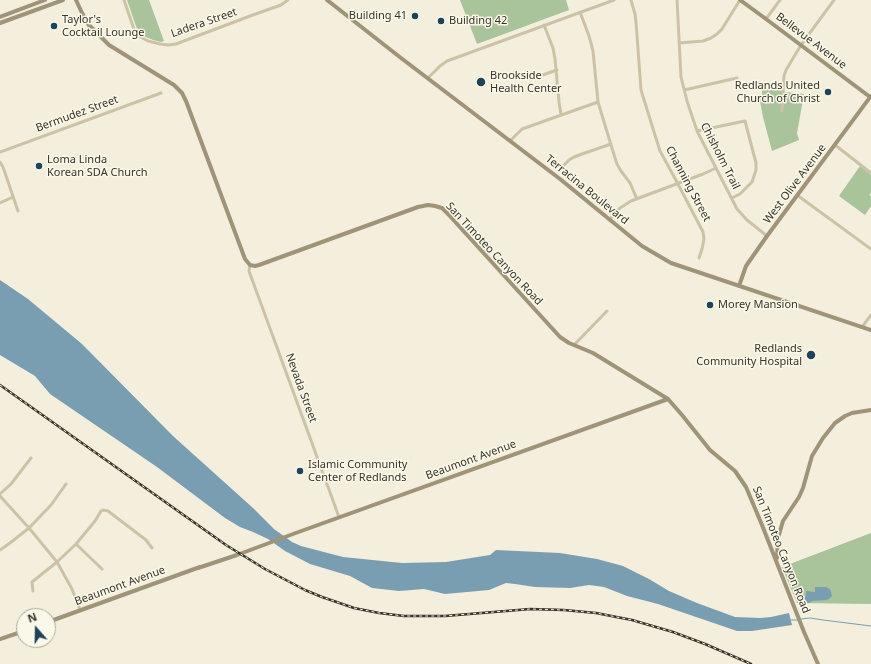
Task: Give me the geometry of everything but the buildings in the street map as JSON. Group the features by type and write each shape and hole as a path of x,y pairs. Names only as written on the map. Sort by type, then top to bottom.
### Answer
{"main road":[{"path":"0,17 45,0"},
{"path":"0,23 63,0"},
{"path":"76,0 88,24 102,39 174,86 182,93 189,108 245,259 250,265"},
{"name":"Terracina Boulevard","path":"327,0 560,179 642,246 671,263 871,330"},
{"name":"Bellevue Avenue","path":"740,0 871,97"},
{"name":"West Olive Avenue","path":"739,286 746,266 797,195 871,97"},
{"name":"San Timoteo Canyon Road","path":"250,265 259,265 418,207 428,205 442,208 560,337 569,343 592,353 668,399 710,450 735,472 743,482 751,499 816,664"},
{"name":"Beaumont Avenue","path":"56,619 668,399"},
{"path":"777,562 778,538 781,525 799,497 812,456 820,442 826,433 840,419 852,414 871,410"},
{"path":"0,639 16,633"}],"street":[{"name":"Ladera Street","path":"124,0 137,35 148,41 168,45 176,44 281,5 288,0"},
{"path":"428,78 446,61 614,0"},
{"name":"Channing Street","path":"630,0 635,14 642,90 645,103 658,148 703,232 704,239 699,258"},
{"name":"Chisholm Trail","path":"677,0 682,77 692,118 705,148 737,209 747,220 767,236"},
{"path":"680,43 704,41 717,34 722,29 740,0"},
{"path":"766,19 780,0"},
{"path":"782,111 784,72 801,45 834,0"},
{"path":"580,12 594,51 598,102 617,164 630,183 637,199"},
{"path":"544,26 553,48 557,70 558,102 561,115"},
{"path":"531,79 557,70"},
{"path":"684,90 737,78"},
{"name":"Bermudez Street","path":"0,152 161,93"},
{"path":"510,141 522,130 598,102"},
{"path":"697,131 745,121 756,163 756,170 752,182 740,194 732,198"},
{"path":"562,167 574,157 611,144"},
{"path":"835,145 871,173"},
{"path":"0,162 18,211"},
{"path":"610,220 620,208 627,203 716,168"},
{"path":"797,195 871,249"},
{"path":"0,203 13,197"},
{"name":"Nevada Street","path":"250,265 249,271 339,517"},
{"path":"574,345 607,311"},
{"path":"862,327 871,315"},
{"path":"31,458 11,484 0,495 57,562 72,589 80,610"},
{"path":"0,550 29,528 51,505 66,484"},
{"path":"33,591 32,582 57,562 76,544 103,510 108,511 146,540 152,548"},
{"path":"76,544 102,569"}],"green space":[{"path":"127,0 149,0 164,41 161,42 153,40 141,35 138,32"},
{"path":"460,0 566,0 569,10 477,44"},
{"path":"762,87 777,88 785,92 804,94 797,133 799,140 772,151 759,96 762,95"},
{"path":"860,166 871,175 871,193 869,195 871,196 871,206 865,215 839,196"},
{"path":"871,533 871,604 797,603 782,567"}],"water":[{"path":"0,280 28,299 82,344 173,436 253,508 274,529 292,542 301,546 343,557 402,563 446,562 490,555 496,550 560,553 597,559 623,566 669,591 735,617 760,618 789,613 792,625 752,631 737,631 658,604 627,596 604,587 589,585 570,588 535,587 506,583 489,590 445,594 424,589 399,591 372,588 350,576 310,564 285,551 268,539 240,527 225,518 157,467 50,394 35,376 0,355"},
{"path":"815,587 826,587 830,589 832,596 826,600 812,601 809,603 800,601 800,599 806,596 806,591 815,592"}],"waterway":[{"path":"801,619 810,618 871,626"},
{"path":"791,620 798,620"}],"railway":[{"path":"0,385 226,545 265,569 305,590 322,597 354,608 404,616 445,616 530,609 596,613 632,620 673,632 751,664"}],"place":[{"name":"Building 41","path":"415,16"},
{"name":"Building 42","path":"441,21"},
{"name":"Taylor's Cocktail Lounge","path":"54,26"},
{"name":"Brookside Health Center","path":"481,82"},
{"name":"Redlands United Church of Christ","path":"828,92"},
{"name":"Loma Linda Korean SDA Church","path":"39,166"},
{"name":"Morey Mansion","path":"710,305"},
{"name":"Redlands Community Hospital","path":"811,355"},
{"name":"Islamic Community Center of Redlands","path":"300,471"}]}
